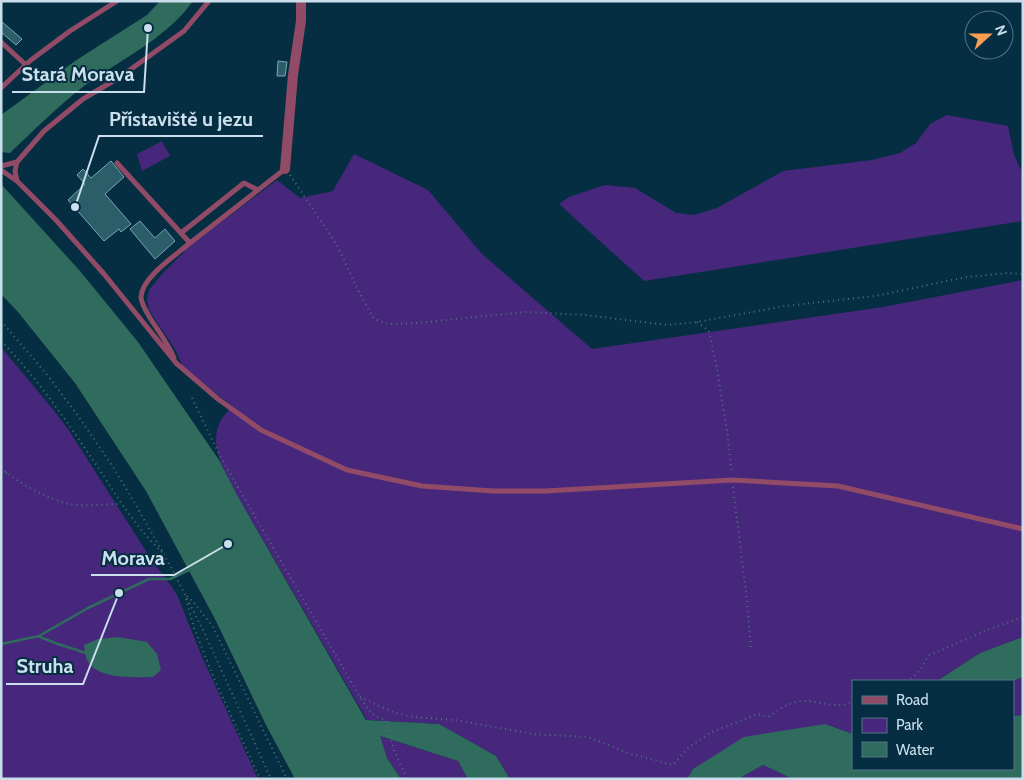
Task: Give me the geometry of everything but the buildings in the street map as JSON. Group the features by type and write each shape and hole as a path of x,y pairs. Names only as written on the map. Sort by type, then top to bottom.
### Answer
{"street":[{"path":"285,169 293,75 301,21 301,1"}],"lane":[{"path":"1,88 26,65 70,31 117,1"},
{"path":"17,181 15,171 17,162 44,131 83,99 120,77 184,31 209,1"},
{"path":"1,42 26,65"},
{"path":"1,166 17,162"},
{"path":"117,163 190,243"},
{"path":"176,363 167,343 149,317 141,298 144,287 153,275 190,243 285,169"},
{"path":"1,170 17,181 56,220 98,267 176,363 218,399 261,430 347,470 422,486 493,491 546,491 732,480 838,486 1023,529"},
{"path":"181,233 244,183 258,190"}],"path":[{"path":"285,169 337,245 359,292 374,318 389,324 525,312 585,315 667,325 697,322 785,306 875,296 966,277 1008,273 1023,274"},
{"path":"1,321 49,377 113,467 185,594 229,684 271,779"},
{"path":"697,322 709,331 717,368 727,432 751,648"},
{"path":"1,341 58,407 121,504 146,536 163,553"},
{"path":"192,398 220,458 370,714 386,720 398,763 407,779"},
{"path":"1,468 25,485 63,503 86,505 121,504"},
{"path":"1,473 8,473"},
{"path":"185,594 194,628 213,676 260,779"},
{"path":"185,594 213,627 287,779"},
{"path":"908,680 924,665 928,656 987,630 1023,617"},
{"path":"360,697 395,713 414,717 455,720 533,734 588,737 628,753 673,765 681,758 689,746 712,732 757,714 768,717 783,707 800,701 843,706 852,702"}],"green space":[{"path":"947,115 1008,126 1014,155 1023,174 1023,221 644,281 559,204 569,197 605,185 635,188 676,213 694,215 717,208 783,171 872,160 900,153 916,143 930,124"},
{"path":"162,141 170,156 142,171 137,154"},
{"path":"354,154 428,190 482,254 592,349 883,307 1023,280 1023,637 980,653 939,680 852,680 852,734 824,724 693,769 687,779 510,779 496,756 439,724 367,720 237,495 220,460 216,441 217,431 221,420 232,406 183,367 175,349 149,310 147,300 149,290 191,245 277,180 300,198 333,191"},
{"path":"1,347 68,429 153,562 178,597 202,657 258,779 1,779"},
{"path":"1023,677 1023,715 1014,716 1014,681"},
{"path":"379,736 458,761 468,779 401,779 387,758"},
{"path":"763,765 793,779 738,779"}],"water":[{"path":"160,1 193,1 170,27 84,86 55,110 10,153 1,152 1,115 78,59 147,15"},
{"path":"1,184 80,271 138,342 219,460 237,495 366,720 439,724 496,756 510,779 468,779 458,761 380,736 387,758 401,779 295,779 266,725 215,619 146,491 75,383 18,312 1,294"},
{"path":"118,637 147,642 157,654 161,670 153,677 126,677 107,674 92,666 86,658 84,645 98,639"},
{"path":"1023,637 1023,677 1014,681 939,680 980,653"},
{"path":"1023,715 1023,779 793,779 763,765 738,779 687,779 693,769 744,737 825,724 852,734 852,770 1014,770 1014,716"}],"waterway":[{"path":"1,644 39,636 88,608 149,579 170,579 191,569"},
{"path":"40,637 86,653"}],"place":[{"name":"Stará Morava","path":"148,28"},
{"name":"Přístaviště u jezu","path":"75,207"},
{"name":"Morava","path":"228,544"},
{"name":"Struha","path":"119,593"}]}
